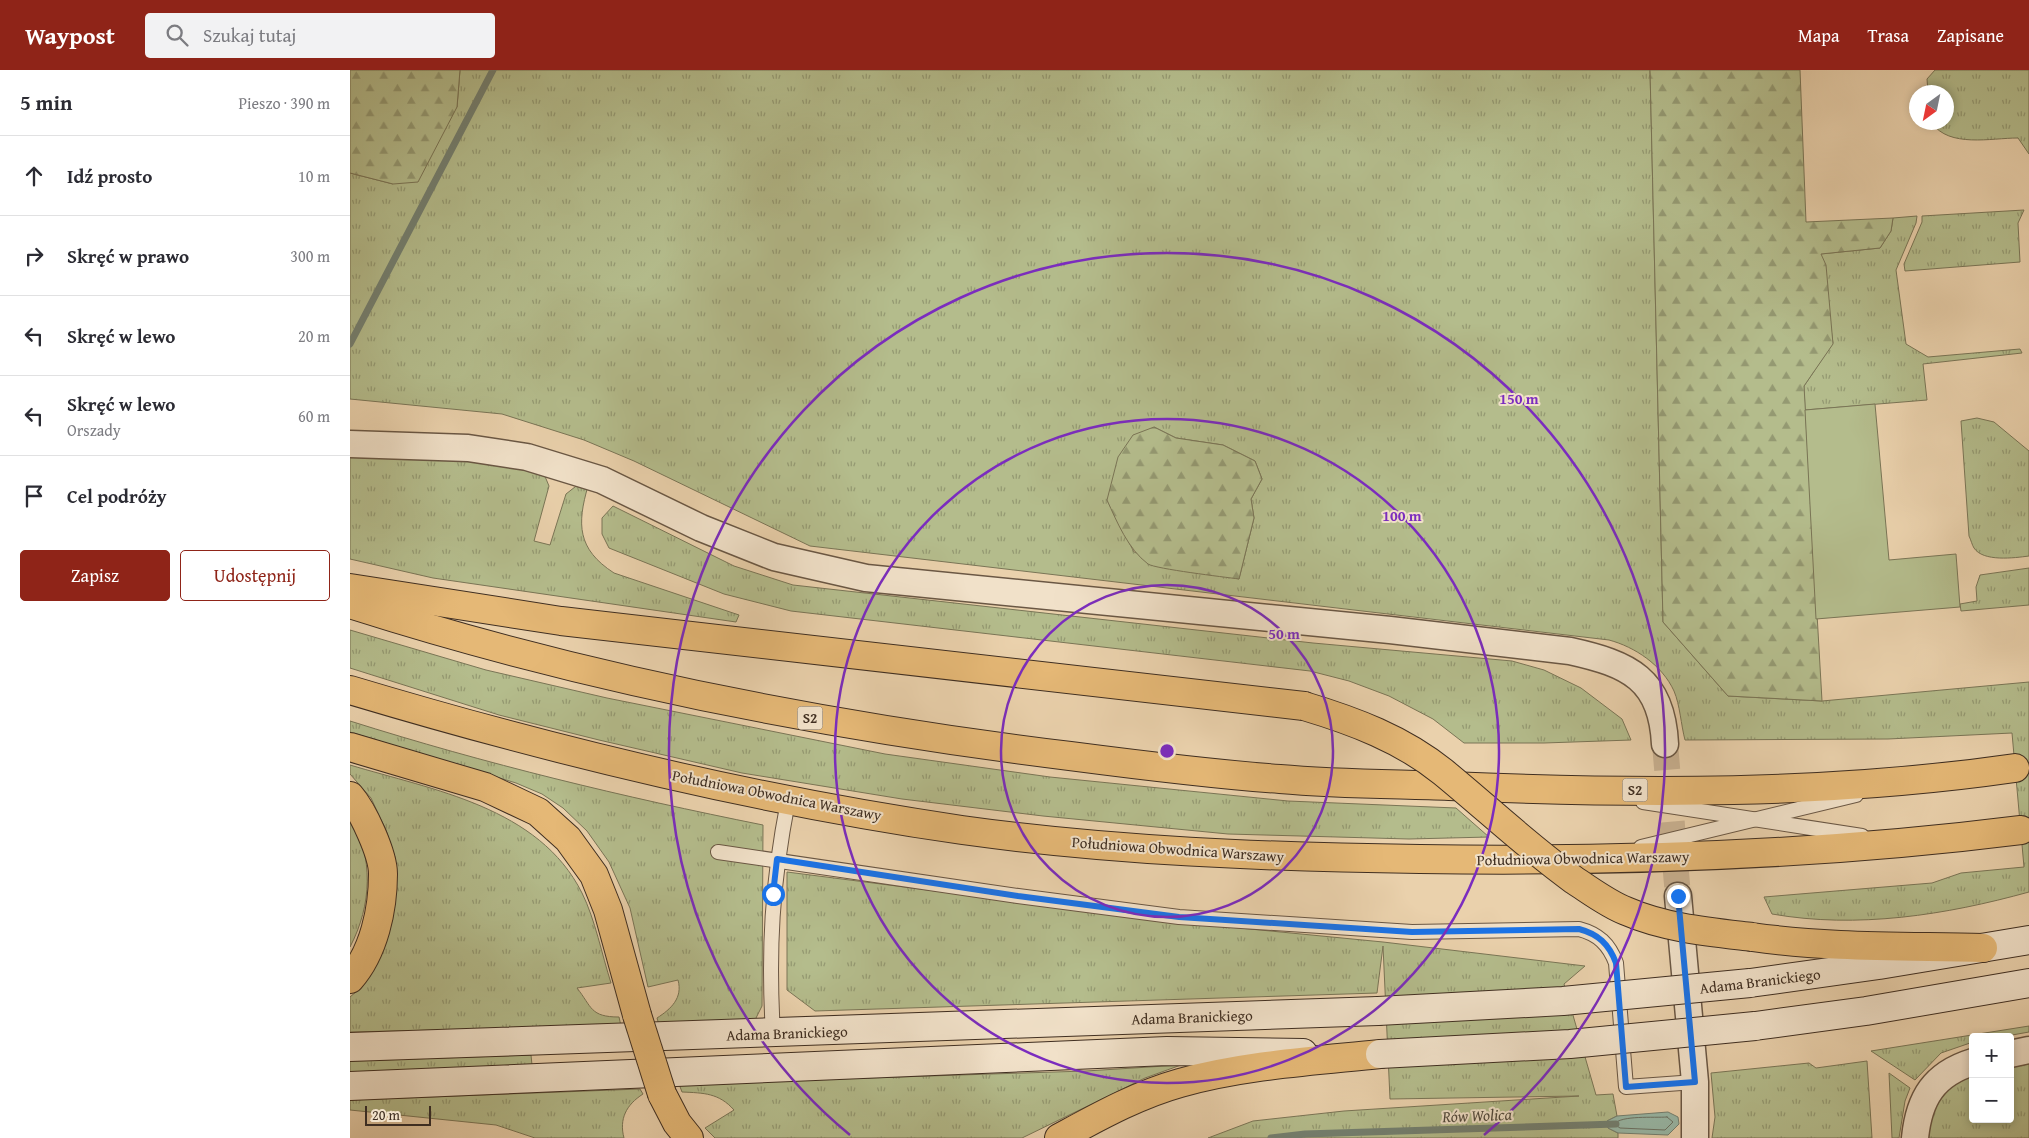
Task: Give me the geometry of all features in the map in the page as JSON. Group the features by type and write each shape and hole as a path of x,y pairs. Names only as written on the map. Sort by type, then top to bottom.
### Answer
{"highway":[{"path":"350,588 561,621 1304,706 1344,718 1376,731 1407,748 1441,771 1552,864 1597,895 1626,911 1670,924 1752,937 1839,946 1884,945 1983,948"},
{"name":"S2","path":"350,604 402,621 570,667 686,694 870,728 1028,751 1280,780 1576,790 1752,790 1912,781 2015,768"},
{"name":"Południowa Obwodnica Warszawy","path":"350,690 627,765 788,801 963,830 1080,843 1339,858 1587,860 1750,854 1914,844 2021,830"},
{"path":"350,747 485,787 538,812 568,840 594,875 608,910 637,1015 662,1094 677,1123 689,1138"},
{"path":"350,796 371,833 383,872 380,910 370,947 350,979"},
{"path":"1059,1138 1117,1107 1179,1083 1233,1072 1380,1054"}],"main road":[{"name":"Adama Branickiego","path":"350,1047 773,1034 1563,1001 1750,983 2029,940"},
{"path":"350,1086 1167,1051 1380,1054 1570,1044 1755,1026 1866,1011 2029,983"}],"street":[{"path":"350,444 468,448 527,457 602,480 701,528 774,557 866,578 1390,630 1570,651 1594,656 1618,664 1638,675 1648,686 1656,700 1664,724 1665,744"},
{"path":"1678,896 1695,1082 1695,1138"},
{"path":"2014,1053 2029,1050"},
{"path":"1915,1138 1916,1123 1930,1090 1940,1078 1954,1068 1969,1063"}],"lane":[{"path":"1587,860 1754,821 1912,781"},
{"path":"1576,790 1754,821 1914,844"},
{"path":"773,1034 770,950 777,859 788,801"},
{"path":"718,852 777,859 1018,896 1179,917 1412,932 1579,929 1590,932 1600,939 1613,954 1616,963 1626,1087 1695,1082"}],"green space":[{"path":"350,70 460,70 457,107 418,182 393,184 350,173"},
{"path":"460,70 1650,70 1663,622 1728,696 1822,701 2029,682 2029,892 1934,913 1869,920 1836,920 1772,914 1764,897 1932,883 1961,873 2024,867 2012,733 1888,739 1685,740 1676,697 1669,682 1647,658 1628,647 1609,640 810,546 634,461 584,440 502,414 350,399 350,173 393,184 457,107","holes":["1154,427 1176,438 1223,445 1255,461 1262,479 1251,499 1254,518 1239,579 1134,552 1107,500"]},
{"path":"1650,70 1800,70 1806,222 1893,218 1891,231 1880,248 1821,254 1826,265 1833,344 1804,386 1822,701 1728,696 1663,622"},
{"path":"1935,70 2029,70 2029,154 2018,138 1971,140 1949,136 1939,131 1954,130 1954,85 1927,85 1927,79"},
{"path":"2024,210 2018,223 2020,262 1905,271 1904,264 1922,222 1922,216"},
{"path":"1917,216 1916,223 1896,270 1906,344 1928,357 2020,349 2022,353 1923,364 1927,400 1805,410 1804,386 1833,343 1820,254 1880,248 1891,231 1893,218"},
{"path":"1875,404 1889,560 1956,554 1960,607 1816,619 1805,410"},
{"path":"1977,418 1994,422 2029,451 2029,556 1999,558 1984,555 1974,548 1969,536 1961,421"},
{"path":"1154,427 1176,438 1223,445 1255,461 1262,479 1251,499 1254,518 1239,579 1148,564 1135,551 1124,535 1107,500 1118,457 1133,435"},
{"path":"350,452 445,454 544,474 549,486 534,541 550,545 566,494 580,483 588,486 582,512 583,535 593,555 602,564 614,573 739,615 736,622 433,578 350,559"},
{"path":"613,506 734,566 793,585 1313,643 1512,661 1544,670 1581,688 1622,719 1631,740 1464,743 1433,719 1389,696 1349,681 1310,671 791,611 724,594 609,548 602,534 602,518"},
{"path":"2029,568 2029,605 1961,611 1960,604 1977,601 1976,587 1980,575"},
{"path":"350,630 486,670 607,698 885,754 1050,777 1288,801 1456,808 1489,837 1409,839 1228,834 1043,816 902,799 742,773 499,715 350,668"},
{"path":"350,721 401,737 555,779 763,825 762,1006 755,1020 659,1025 657,1018 671,1007 677,998 679,992 678,980 648,987 630,908 609,862 587,831 563,808 542,794 516,783 350,732"},
{"path":"350,765 415,783 481,806 512,821 539,840 563,864 582,893 595,926 611,983 577,988 593,1010 609,1017 619,1017 621,1026 350,1032 350,997 357,991 395,886 395,857 386,830 371,798 350,774"},
{"path":"350,816 363,848 367,881 363,915 350,947"},
{"path":"787,872 1178,922 1383,942 1585,966 1564,984 1596,1095 1613,1094 1617,1116 1607,1121 1608,1128 1618,1133 1618,1138 1208,1138 1253,1121 1344,1111 1579,1096 1390,1099 1383,946 1377,993 815,1011 787,990"},
{"path":"2029,1026 2029,1032 2014,1035 2014,1033 1985,1033"},
{"path":"1969,1035 1969,1043 1941,1053 1915,1080 1871,1051"},
{"path":"531,1055 532,1065 350,1072 350,1061"},
{"path":"1867,1061 1872,1138 1712,1138 1715,1117 1711,1073 1809,1063 1816,1068"},
{"path":"2029,1061 2029,1138 1927,1138 1933,1113 1940,1098 1951,1087 1969,1076 1969,1123 2014,1123 2014,1063"},
{"path":"1181,1065 1145,1078 1022,1138 715,1138 705,1128 734,1110 717,1097 682,1092 679,1084 1086,1071"},
{"path":"1889,1073 1910,1088 1905,1101 1899,1138 1892,1138"},
{"path":"640,1089 643,1094 628,1108 623,1119 624,1138 535,1138 496,1125 350,1110 350,1100"}],"water":[{"path":"1668,1112 1678,1117 1679,1124 1668,1135 1618,1133 1608,1128 1607,1121 1617,1116"}],"waterway":[{"path":"350,344 493,70"},
{"name":"Rów Wolica","path":"1271,1138 1305,1134 1616,1124"}],"tunnel":[{"path":"1665,744 1678,896"}],"route":[{"path":"773,894 777,859 1018,896 1179,917 1317,928 1412,932 1579,929 1590,932 1607,945 1616,963 1626,1087 1695,1082 1678,896"}]}
